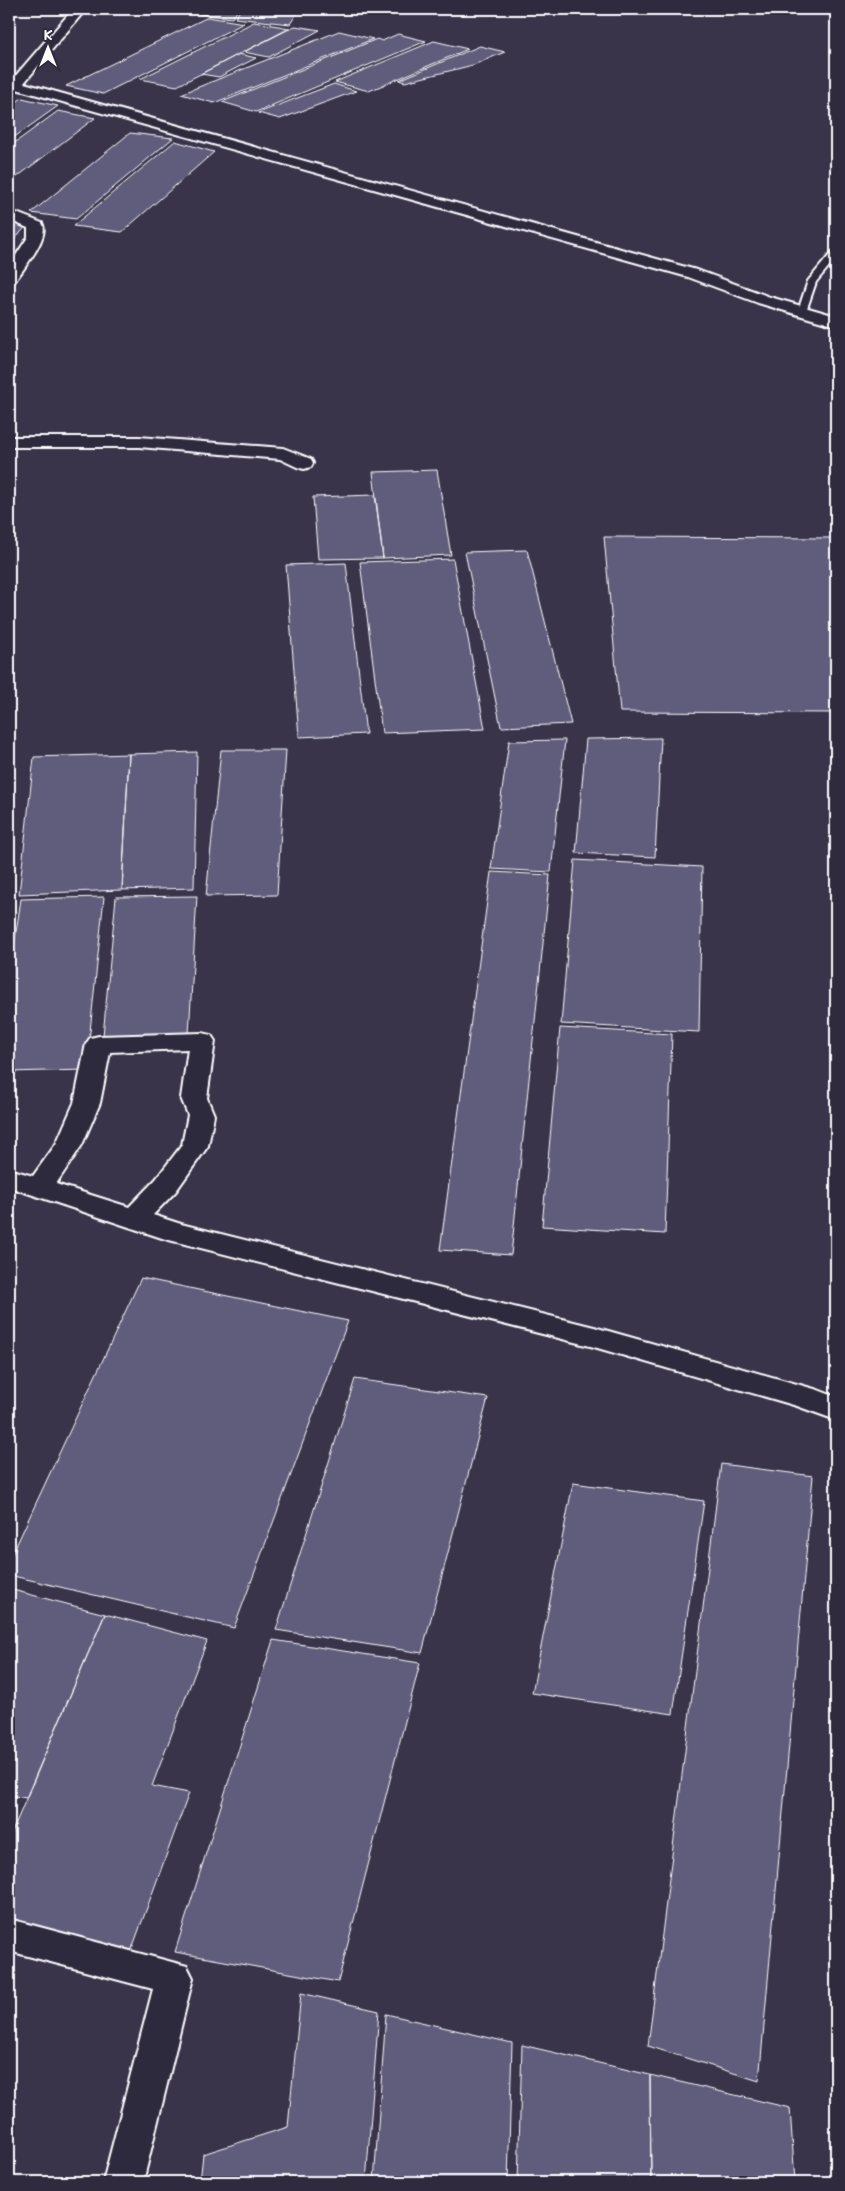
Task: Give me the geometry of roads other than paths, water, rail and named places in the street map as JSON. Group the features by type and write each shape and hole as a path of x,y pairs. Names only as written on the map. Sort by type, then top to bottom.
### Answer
{"street":[{"path":"80,9 12,84 684,272 836,321"},
{"path":"9,215 36,226 36,237 9,278"},
{"path":"9,442 139,442 283,454 304,463"},
{"path":"40,1187 69,1145 87,1103 99,1044 202,1041 194,1098 201,1115 195,1146 166,1185 135,1218"},
{"path":"9,1178 175,1232 594,1337 807,1398 836,1409"},
{"path":"9,1935 174,1978 123,2182"}],"lane":[{"path":"802,311 812,281 836,253"}]}
